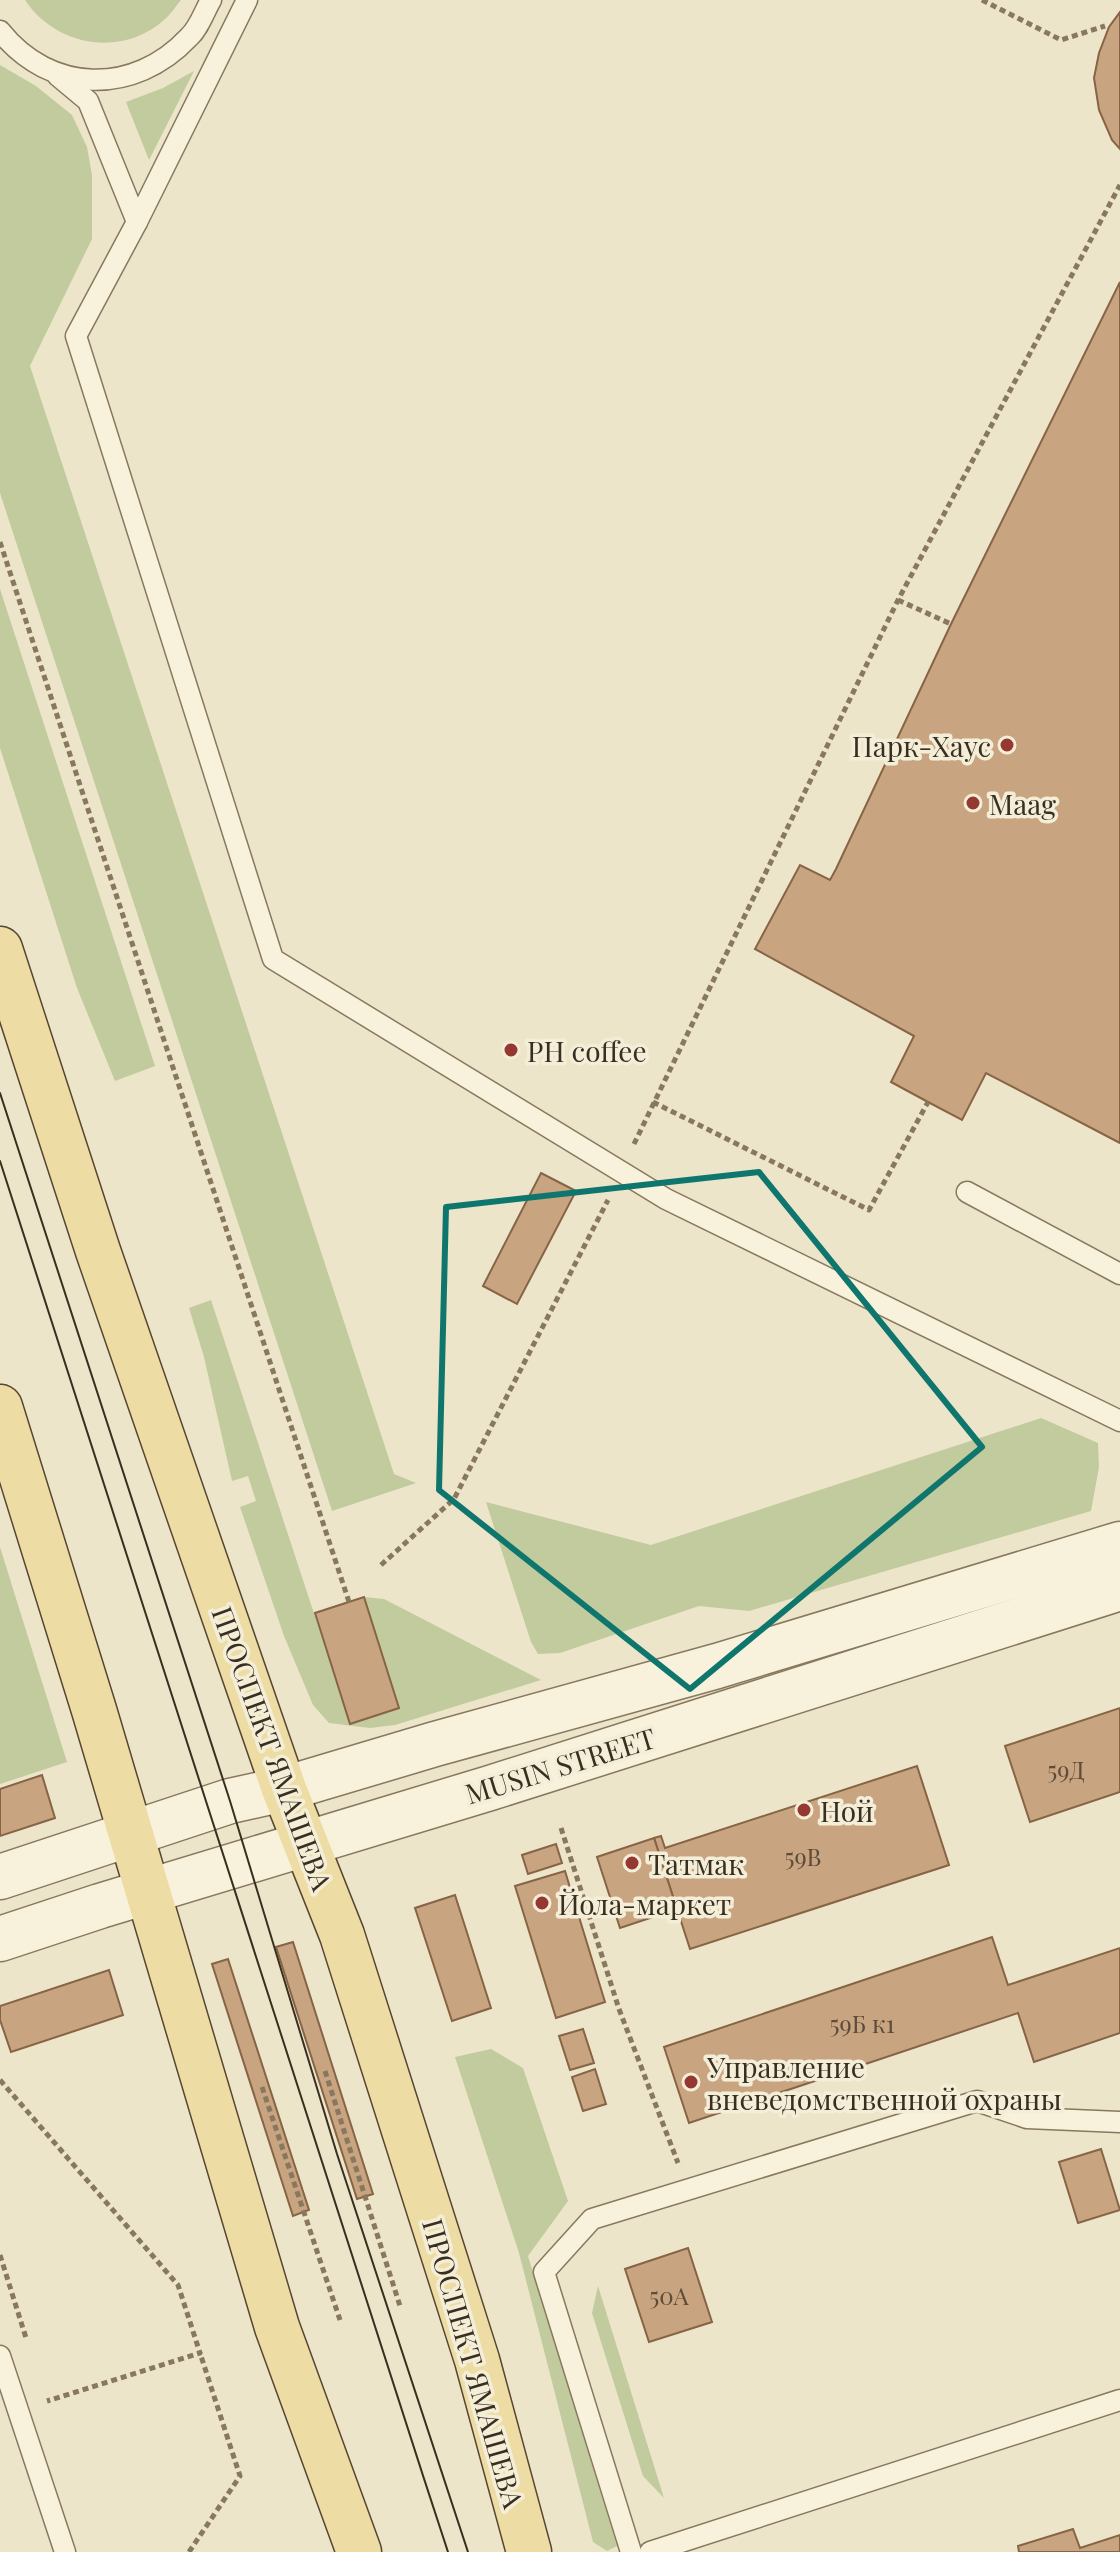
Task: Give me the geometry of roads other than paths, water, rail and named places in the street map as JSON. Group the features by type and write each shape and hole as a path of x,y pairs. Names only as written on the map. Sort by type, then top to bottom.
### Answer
{"main road":[{"name":"ПРОСПЕКТ ЯМАШЕВА","path":"0,949 98,1251 284,1789 342,1935 468,2329 529,2552"},
{"path":"0,1407 277,2327 359,2552"}],"street":[{"name":"MUSIN STREET","path":"0,1877 230,1801 284,1789 732,1662 1120,1544"},
{"name":"MUSIN STREET","path":"0,1939 1120,1588"}],"lane":[{"path":"55,74 92,81 129,76 164,61 192,35 211,0"},
{"path":"247,0 137,222 76,336 273,959 621,1173 694,1213 1120,1421"},
{"path":"0,31 8,47 55,74 88,101 137,222"},
{"path":"967,1192 1120,1274"},
{"path":"631,2552 544,2272 592,2219 977,2101 1027,2118 1118,2129"},
{"path":"0,2356 65,2552"},
{"path":"650,2552 1120,2400"}],"tram line":[{"path":"0,1093 230,1801 337,2154 468,2552"},
{"path":"0,1161 448,2552"}],"place":[{"name":"Парк-Хаус","path":"1007,745"},
{"name":"Maag","path":"973,803"},
{"name":"PH coffee","path":"511,1050"},
{"name":"Ной","path":"804,1810"},
{"name":"Татмак","path":"632,1863"},
{"name":"Йола-маркет","path":"542,1903"},
{"name":"Управление вневедомственной охраны","path":"691,2082"}]}
